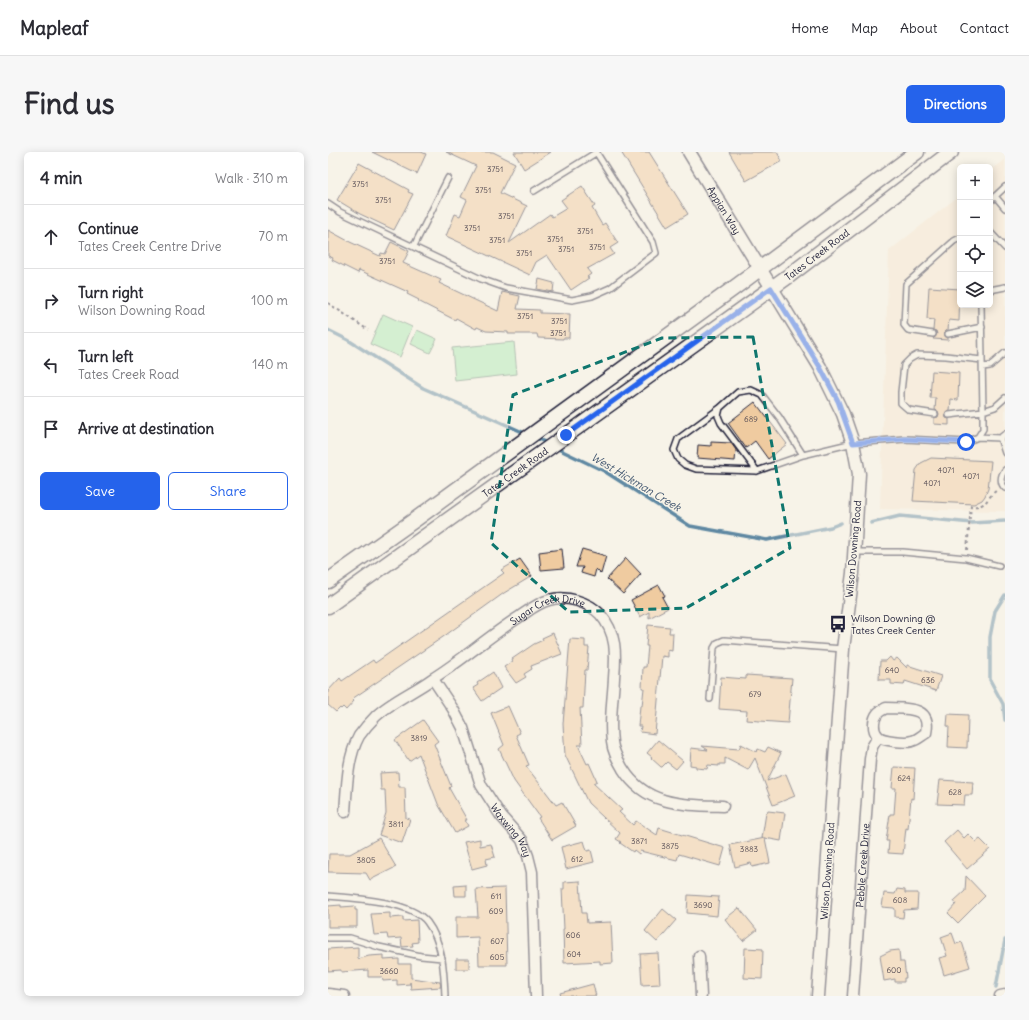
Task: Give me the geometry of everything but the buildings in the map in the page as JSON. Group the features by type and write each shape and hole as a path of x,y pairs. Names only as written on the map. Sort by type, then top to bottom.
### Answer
{"main road":[{"name":"Tates Creek Road","path":"328,581 545,426 760,269 916,152"},
{"name":"Tates Creek Road","path":"328,606 771,288 951,152"}],"street":[{"name":"Appian Way","path":"689,152 760,269"},
{"name":"Wilson Downing Road","path":"760,269 820,367 838,401 853,443 859,474 853,573 843,649 818,996"},
{"name":"Sugar Creek Drive","path":"345,812 351,760 359,737 367,725 376,716 395,702 433,679 488,638 538,605 550,600 562,598 587,604 599,614 609,626 615,642 616,660 611,727 612,743 616,758 626,774 638,787 653,797 671,803 723,806"},
{"name":"Waxwing Way","path":"433,679 453,709 463,728 482,785 501,816 522,840 528,856 532,872 536,996"},
{"path":"886,708 916,710 923,714 927,725 926,733 917,739 910,742 884,740 878,737 874,730 874,721 878,712 886,708"},
{"name":"Pebble Creek Drive","path":"853,996 870,759 872,747 878,737"},
{"path":"699,956 701,996"},
{"path":"328,994 344,996"},
{"path":"1000,996 1005,995"}],"lane":[{"path":"328,204 340,212 481,279 506,288 572,300 592,296 610,288 656,253 653,242 596,152 534,191"},
{"path":"414,246 448,178"},
{"path":"991,200 1005,187"},
{"path":"995,196 1005,208"},
{"path":"993,235 1005,248"},
{"path":"933,334 908,330 904,325 906,284 957,240"},
{"path":"993,289 1005,287"},
{"path":"978,437 983,430 981,308"},
{"path":"948,334 982,327"},
{"path":"982,367 990,366 1005,353"},
{"path":"935,414 910,410 902,402 901,392 904,365 917,355 946,356 982,360"},
{"path":"802,455 779,417 762,395 751,390 738,392 720,408 678,439 674,450 678,459 685,465 696,469 757,471 802,455 853,443 905,439 966,442 978,437 1000,438 1005,434"},
{"path":"950,415 983,411 995,407 1005,398"},
{"path":"720,408 718,416 721,423 757,471"},
{"path":"1000,438 1005,454"},
{"path":"1004,487 1001,479 1005,470"},
{"path":"854,552 902,552 966,558 998,566"},
{"path":"710,699 714,648 718,643 724,640 843,649"},
{"path":"328,896 366,899 400,907 415,913 426,921 434,935 442,958 444,966 445,996"},
{"path":"328,938 350,938 379,947 421,956 442,958"}],"path":[{"path":"328,303 368,330"},
{"path":"966,558 970,506 976,507 983,505 993,493 1004,487"}],"highlighted area":[{"path":"753,337 790,548 686,608 569,612 491,543 513,395 662,338"}],"shaded area":[{"path":"1005,160 1005,511 880,509 889,251 957,197 957,308 993,308 993,169"}],"green space":[{"path":"383,314 412,327 400,357 370,344"},
{"path":"417,330 437,339 430,353 411,344"},
{"path":"514,342 517,374 455,381 452,348"}],"waterway":[{"name":"West Hickman Creek","path":"328,330 348,340 423,388 527,434"},
{"name":"West Hickman Creek","path":"534,437 549,444"},
{"name":"West Hickman Creek","path":"556,448 604,471 690,526 767,540 831,527 841,523"},
{"name":"West Hickman Creek","path":"871,523 900,516 972,523 1005,521"},
{"path":"1005,595 995,611 990,637 990,680 1003,704 1005,720"},
{"path":"996,987 1005,940"}],"place":[{"name":"Wilson Downing @ Tates Creek Center","path":"838,624"}],"route":[{"path":"566,435 771,288 820,367 838,401 844,414 853,443 905,439 966,442"}]}
